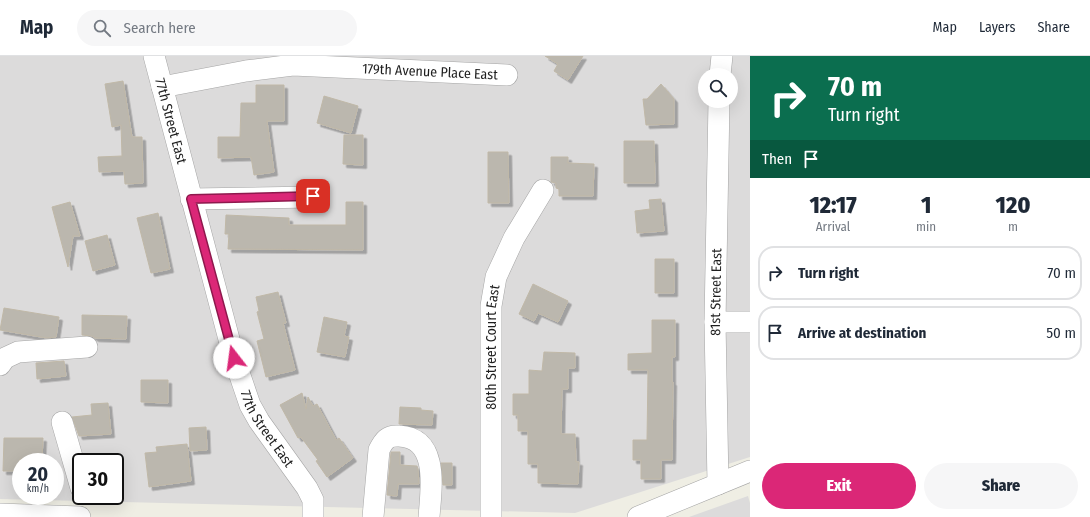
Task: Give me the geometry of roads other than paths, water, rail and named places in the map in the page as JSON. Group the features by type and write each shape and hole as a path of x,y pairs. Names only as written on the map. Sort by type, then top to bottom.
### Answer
{"street":[{"name":"77th Street East","path":"154,56 234,358 250,405 259,421 307,488 313,500 313,517"},
{"path":"721,68 722,56"},
{"name":"179th Avenue Place East","path":"162,87 246,72 293,66 507,76"},
{"name":"81st Street East","path":"718,484 715,322 719,108"},
{"name":"80th Street Court East","path":"491,517 491,306 496,277 514,238 543,190"},
{"path":"191,199 313,196"},
{"path":"715,322 750,322"},
{"path":"0,365 5,358 18,352 87,347"},
{"path":"62,422 72,457"},
{"path":"373,517 375,476 379,450 383,442 388,437 405,436 416,442 426,451 432,467 430,517"},
{"path":"638,517 750,471"},
{"path":"87,505 91,517"},
{"path":"0,514 80,517"}]}
